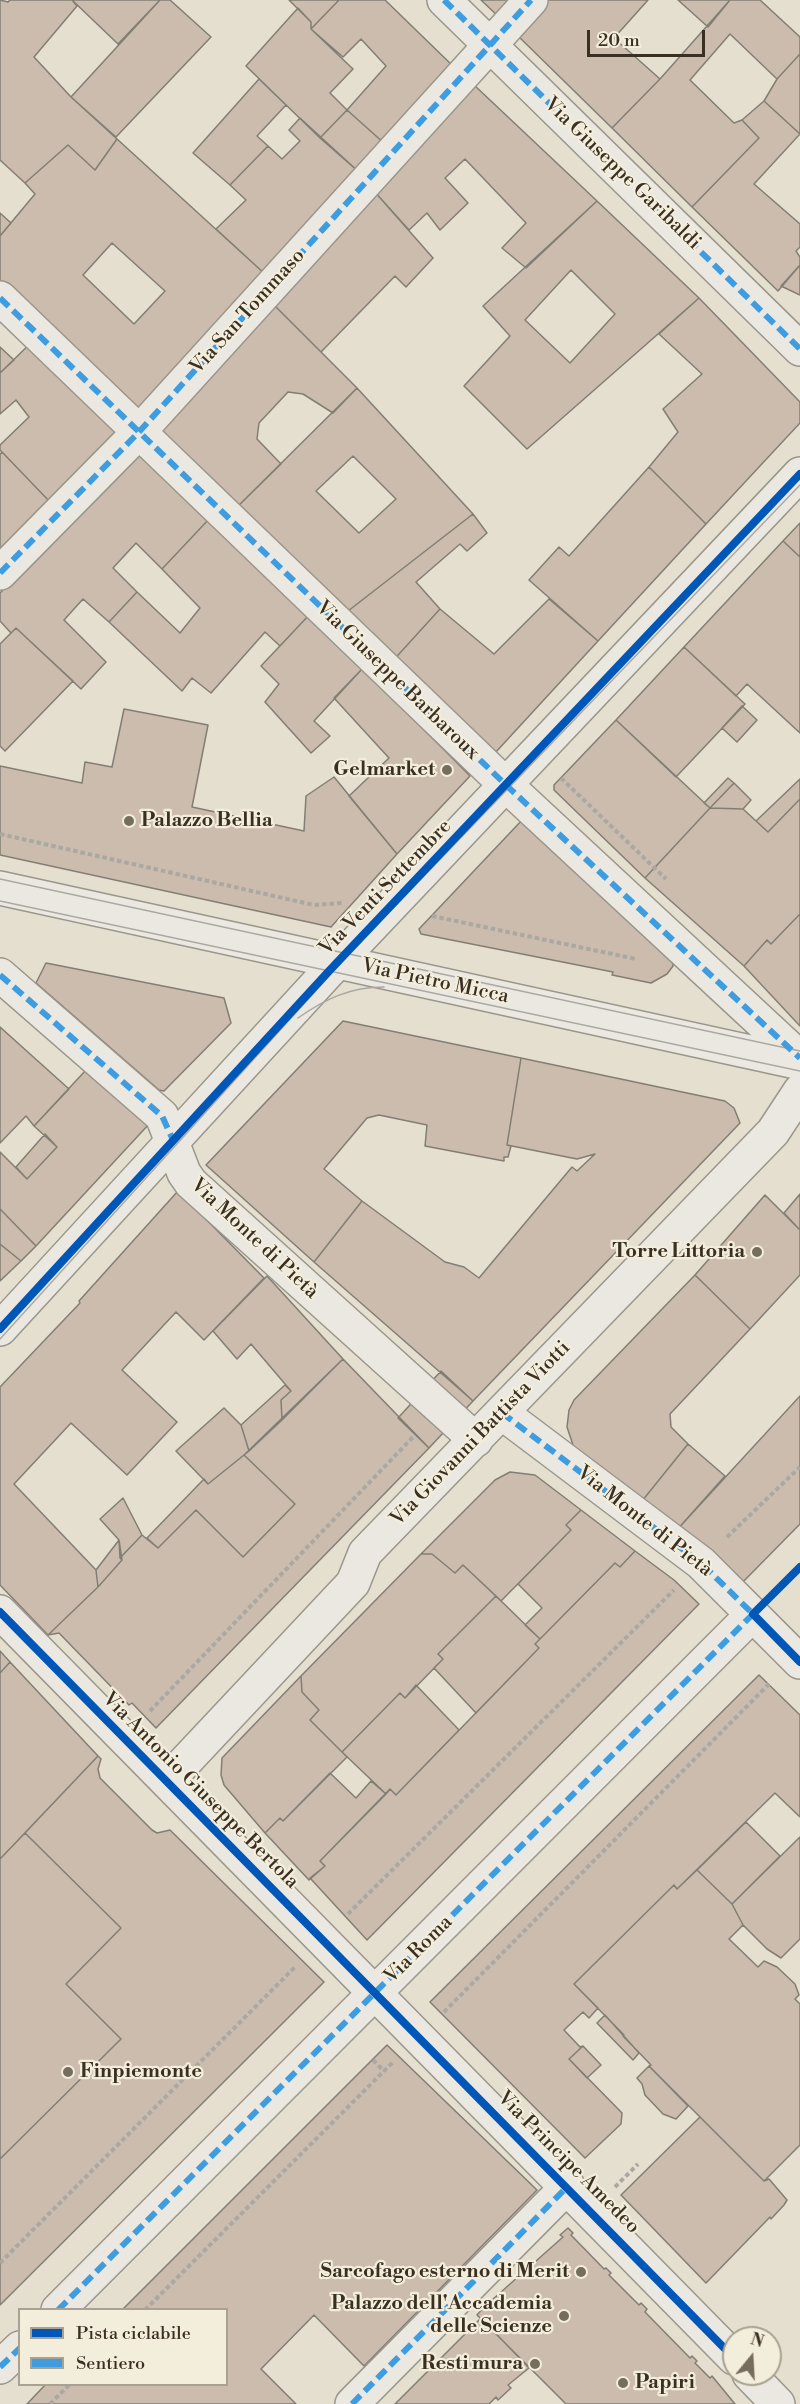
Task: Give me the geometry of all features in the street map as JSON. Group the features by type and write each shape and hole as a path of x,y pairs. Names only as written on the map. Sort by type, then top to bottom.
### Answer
{"street":[{"name":"Via Giuseppe Garibaldi","path":"444,0 800,349"},
{"name":"Via San Tommaso","path":"0,573 138,433 531,0"},
{"name":"Via Giuseppe Barbaroux","path":"0,298 506,785 800,1058"},
{"name":"Via Venti Settembre","path":"0,1329 338,961 800,474"},
{"name":"Via Pietro Micca","path":"0,888 800,1063"},
{"name":"Via Monte di Pietà","path":"0,975 162,1116 190,1183 476,1440"},
{"name":"Via Giovanni Battista Viotti","path":"168,1780 353,1583 365,1553 773,1132 800,1091"},
{"name":"Via Monte di Pietà","path":"502,1413 701,1563 800,1662"},
{"name":"Via Antonio Giuseppe Bertola","path":"0,1612 376,1993"},
{"name":"Via Roma","path":"60,2308 753,1614"},
{"name":"Via Principe Amedeo","path":"376,1993 568,2186 722,2346"},
{"path":"352,2404 568,2186"},
{"path":"0,2367 18,2350"},
{"path":"761,2386 778,2404"}],"path":[{"path":"560,778 670,883"},
{"path":"0,834 314,906 353,902"},
{"path":"431,916 638,959"},
{"path":"144,1717 421,1429"},
{"path":"720,1543 800,1467"},
{"path":"345,1917 679,1585"},
{"path":"441,2014 769,1684"},
{"path":"0,2263 302,1960"},
{"path":"147,2308 399,2057"},
{"path":"373,2060 384,2071"},
{"path":"616,2186 638,2164"},
{"path":"50,2404 69,2386"}],"building":[{"path":"0,0 8,2 10,0 72,0 77,6 34,57 71,97 117,139 95,170 68,145 25,183 0,160"},
{"path":"72,0 160,0 118,44"},
{"path":"160,0 170,0 211,37 116,137 71,97"},
{"path":"289,0 339,0 311,29 311,22"},
{"path":"339,0 385,0 456,69 385,144 347,110 386,66 361,39 343,57 311,29"},
{"path":"481,0 518,0 501,19"},
{"path":"547,0 648,0 614,38 660,79 612,128 517,35"},
{"path":"678,0 730,0 708,27"},
{"path":"730,0 760,0 800,37 800,54 777,79 730,34 690,80 734,123 742,120 759,138 692,207 612,128 660,79"},
{"path":"298,8 311,22 311,29 353,69 330,93 347,110 320,138 246,66"},
{"path":"800,54 800,134 764,101 777,79"},
{"path":"259,79 286,105 257,136 268,146 230,185 193,153"},
{"path":"473,84 597,201 526,268 502,248 526,223 465,159 445,178 468,203 440,230 427,213 409,230 374,191"},
{"path":"764,101 800,134 754,184 800,224 800,247 796,251 800,257 800,265 778,291 692,207 759,138 742,120"},
{"path":"347,110 385,144 360,173 320,138"},
{"path":"300,118 360,173 266,275 216,229 246,200 230,185 268,146 282,159 300,141 289,130"},
{"path":"117,139 266,275 136,419 0,284 0,236 35,194 25,183 68,145 95,170","holes":["112,243 165,291 134,324 83,275"]},
{"path":"374,191 433,258 406,287 395,276 321,352 271,302"},
{"path":"597,201 699,298 527,449 464,386 510,336 483,306","holes":["571,270 615,314 570,363 525,320"]},
{"path":"0,213 11,223 0,236"},
{"path":"800,265 800,295 781,286"},
{"path":"699,298 800,402 800,423 706,524 649,467 678,432 663,409 702,374 659,334"},
{"path":"271,302 357,388 333,413 303,394 288,392 259,423 257,439 281,464 230,514 149,435"},
{"path":"37,337 118,434 51,503 0,450 0,445 29,417 16,400 0,414 0,373"},
{"path":"0,347 14,360 0,373"},
{"path":"357,388 473,514 339,618 230,514","holes":["353,456 396,499 359,533 316,491"]},
{"path":"140,446 210,518 162,569 136,543 113,568 137,592 109,622 83,599 64,620 106,662 81,689 16,628 11,633 0,621 0,593"},
{"path":"2,452 51,503 0,557 0,454"},
{"path":"649,467 706,524 598,641 529,580 559,547 569,556"},
{"path":"473,514 487,533 467,551 460,544 416,582 440,609 389,665 339,618"},
{"path":"210,518 310,614 280,646 265,632 211,693 192,678 182,691 109,622 137,592 180,633 200,608 162,569"},
{"path":"800,523 800,557 783,541"},
{"path":"783,541 800,557 800,733 747,684 736,696 684,647"},
{"path":"549,599 598,641 495,753 389,665 440,609 494,654"},
{"path":"310,614 363,668 314,721 330,736 311,753 265,702 279,684 261,666"},
{"path":"16,628 73,681 5,751 0,746 0,644"},
{"path":"684,647 745,704 676,777 616,720"},
{"path":"363,668 470,776 397,854 349,796 389,758 334,698"},
{"path":"742,706 757,720 737,742 722,728"},
{"name":"Palazzo Bellia","path":"124,709 208,725 192,807 304,831 306,796 334,777 397,854 331,927 0,855 0,766 82,783 85,762 112,767"},
{"path":"616,720 710,808 645,878 554,790 554,785"},
{"path":"728,778 734,783 710,808 704,803"},
{"path":"800,779 800,799 768,832 756,821"},
{"path":"734,783 751,800 743,809 710,808"},
{"path":"800,799 800,914 771,944 767,940 744,966 645,878 710,808 743,809 768,832"},
{"path":"524,818 672,959 673,966 667,974 651,983 612,975 613,972 421,934 419,929"},
{"path":"800,914 800,1026 744,966 767,940 771,944"},
{"path":"46,963 224,998 231,1023 164,1091 159,1090 36,983"},
{"path":"343,1021 521,1058 507,1145 511,1146 508,1157 504,1157 504,1161 425,1146 427,1125 379,1115 367,1118 324,1169 362,1201 314,1262 206,1165"},
{"path":"0,1027 69,1089 34,1126 26,1116 0,1143"},
{"path":"521,1058 725,1101 734,1108 740,1123 473,1401 314,1262 362,1201 445,1262 464,1267 479,1278 572,1167 577,1171 595,1154 577,1159 507,1145"},
{"path":"86,1070 150,1123 36,1246 0,1209 0,1152 27,1179 57,1147 34,1126"},
{"path":"45,1134 57,1147 27,1179 16,1167"},
{"path":"178,1191 264,1278 204,1340 176,1312 122,1370 177,1422 127,1475 71,1423 14,1484 96,1570 98,1587 48,1635 0,1585 0,1387 80,1303 79,1301"},
{"path":"800,1194 800,1230 784,1213"},
{"name":"Torre Littoria","path":"765,1195 800,1230 800,1275 750,1329 695,1275"},
{"path":"0,1209 36,1246 21,1261 0,1244"},
{"path":"0,1244 21,1261 0,1281"},
{"name":"Torre Littoria","path":"695,1275 750,1329 670,1414 671,1427 688,1444 638,1506 574,1448 567,1427 569,1410 574,1400"},
{"path":"267,1276 343,1359 282,1420 281,1400 291,1391 251,1344 237,1359 213,1331"},
{"path":"343,1359 429,1448 156,1728 132,1703 129,1705 59,1633 48,1635 98,1587 122,1560 120,1558 142,1535 158,1548 196,1510 243,1557 295,1504 244,1455"},
{"path":"441,1371 473,1401 429,1448 398,1418"},
{"path":"285,1385 291,1391 281,1400 282,1420 249,1451 241,1425"},
{"path":"800,1396 800,1524 737,1588 675,1532"},
{"path":"224,1408 241,1425 249,1451 208,1484 176,1451"},
{"path":"688,1444 725,1476 675,1532 638,1506"},
{"path":"244,1455 295,1504 243,1557 196,1510 158,1548 147,1538 204,1479 208,1484"},
{"path":"510,1472 535,1475 581,1510 566,1525 571,1530 501,1601 463,1565 455,1573 432,1554 421,1554 495,1480"},
{"path":"123,1498 142,1535 120,1558 119,1540 100,1519"},
{"path":"581,1510 635,1551 620,1567 615,1563 540,1639 525,1625 542,1608 518,1584 571,1530 566,1525"},
{"path":"119,1540 122,1560 98,1587 96,1570"},
{"path":"635,1551 674,1580 699,1604 367,1940 310,1878 325,1866 320,1861 390,1789 396,1795 539,1648 535,1644 615,1563 620,1567"},
{"path":"421,1554 432,1554 455,1573 463,1565 496,1596 438,1654 443,1659 405,1698 400,1693 342,1752 310,1720 319,1710 302,1692 301,1676"},
{"path":"496,1596 540,1639 535,1644 539,1648 476,1713 434,1668 443,1659 438,1654"},
{"path":"0,1651 10,1662 0,1673"},
{"path":"10,1662 98,1756 0,1859 0,1673"},
{"path":"759,1675 800,1715 800,1817 775,1793 677,1889 674,1885 574,1984 598,2008 589,2018 583,2012 564,2030 580,2047 583,2046 569,2059 622,2113 621,2124 585,2158 430,2002"},
{"path":"301,1676 302,1692 319,1710 310,1720 347,1757 283,1821 280,1818 265,1833 224,1785 221,1775 222,1758"},
{"path":"416,1685 459,1730 396,1795 390,1789 386,1794 342,1752 400,1693 405,1698"},
{"path":"98,1756 101,1759 98,1769 100,1778 152,1830 157,1833 170,1830 324,1982 0,2305 0,2159 121,2039 66,1984 121,1928 25,1833"},
{"path":"330,1773 356,1798 371,1781 386,1794 320,1861 325,1866 309,1880 265,1833 280,1818 283,1821"},
{"path":"746,1822 780,1856 732,1904 697,1870"},
{"path":"25,1833 121,1928 66,1984 121,2039 0,2159 0,1859"},
{"path":"800,1837 800,1939 781,1958 767,1949 743,1925 732,1904"},
{"path":"697,1870 732,1904 743,1925 729,1939 758,1967 764,1961 777,1967 795,1984 799,1995 795,1999 800,2004 800,2145 764,2181 649,2066 651,2065 624,2035 574,1984 674,1885 677,1889"},
{"path":"605,2015 639,2053 633,2060 597,2023"},
{"path":"387,2045 537,2190 364,2366 314,2315 261,2369 296,2404 27,2404 44,2386 228,2386 228,2308 124,2308"},
{"path":"583,2046 601,2065 587,2078 569,2059"},
{"path":"649,2066 688,2106 676,2119 663,2114 645,2095 642,2084 637,2078"},
{"path":"700,2117 764,2181 769,2179 787,2200 771,2219 770,2217 706,2283 621,2195"},
{"name":"Palazzo dell'Accademia delle Scienze","path":"568,2228 573,2233 571,2235 604,2269 606,2268 611,2273 609,2275 639,2305 641,2303 647,2309 645,2312 690,2358 692,2356 697,2361 695,2363 710,2378 712,2376 735,2404 566,2404 477,2315 563,2237 560,2235"},
{"path":"481,2318 529,2368 508,2385 511,2388 498,2400 496,2397 489,2404 395,2404"}],"tram line":[{"path":"0,1339 350,953 800,485"},
{"path":"0,879 800,1051"},
{"path":"0,901 800,1071"},
{"path":"298,1018 338,995 360,989 384,987"}],"marked path":[{"path":"444,0 800,349"},
{"path":"0,573 138,433 531,0"},
{"path":"0,298 506,785 800,1058"},
{"path":"0,975 162,1116 173,1140"},
{"path":"502,1413 701,1563 756,1617"},
{"path":"60,2308 753,1614"},
{"path":"352,2404 568,2186"},
{"path":"0,2367 18,2350"}],"cycle path":[{"path":"0,1329 329,971 800,474"},
{"path":"800,1567 753,1614 800,1662"},
{"path":"0,1612 722,2346"}],"place":[{"name":"Gelmarket","path":"447,770"},
{"name":"Palazzo Bellia","path":"129,821"},
{"name":"Torre Littoria","path":"757,1252"},
{"name":"Finpiemonte","path":"68,2072"},
{"name":"Sarcofago esterno di Merit","path":"581,2272"},
{"name":"Palazzo dell'Accademia delle Scienze","path":"564,2316"},
{"name":"Resti mura","path":"535,2364"},
{"name":"Papiri","path":"623,2383"}]}
